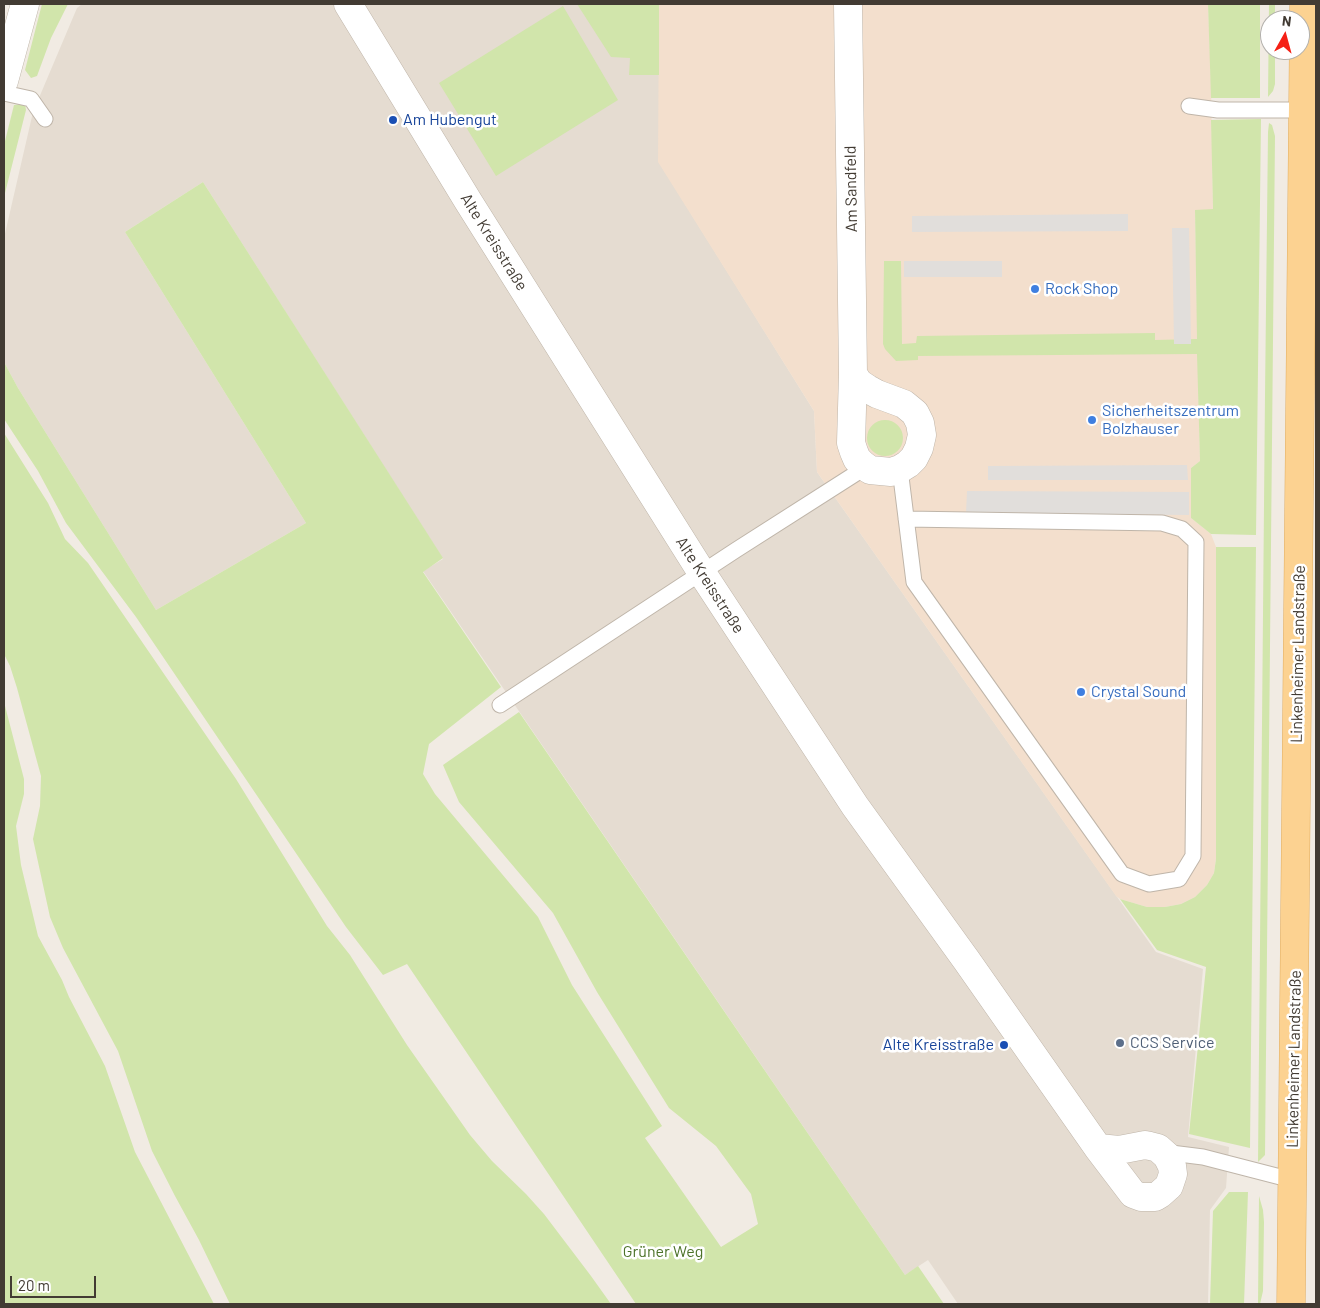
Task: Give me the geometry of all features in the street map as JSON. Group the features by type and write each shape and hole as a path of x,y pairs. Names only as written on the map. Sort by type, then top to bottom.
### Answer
{"main road":[{"name":"Linkenheimer Landstraße","path":"1291,1304 1304,4"}],"street":[{"path":"4,81 25,4"},
{"name":"Alte Kreisstraße","path":"348,4 473,210 702,573 856,806 1098,1148 1134,1194 1141,1197 1155,1196 1169,1186 1172,1166 1163,1152"},
{"name":"Am Sandfeld","path":"848,4 851,443 857,459 866,467"},
{"path":"852,374 859,383 868,389 904,404 915,413 922,435 914,458 900,469 891,472 870,470 866,467"},
{"path":"1098,1148 1119,1150 1150,1146 1163,1152"}],"lane":[{"path":"4,93 31,100 45,119"},
{"path":"1189,106 1218,110 1303,110"},
{"path":"500,705 866,467"},
{"path":"900,469 906,519 914,582 1122,874 1149,884 1178,879 1194,856 1196,542 1182,529 1162,523 906,519"},
{"path":"1163,1152 1203,1157 1292,1180"}],"shaded area":[{"path":"82,4 659,4 659,162 814,411 817,472 1156,952 1203,969 1188,1137 1229,1147 1226,1188 1210,1210 1208,1304 958,1304 928,1260 905,1275 423,571 443,559 203,182 125,232 306,523 156,610 18,388 4,362 4,238 33,112 77,8"},
{"path":"659,4 1208,4 1213,210 1195,210 1200,461 1191,468 1191,518 1211,534 1216,547 1216,859 1214,873 1207,885 1195,897 1181,904 1165,907 1147,907 1116,896 817,472 814,411 658,162"},
{"path":"1128,214 1128,231 912,232 912,216"},
{"path":"1172,228 1189,228 1191,344 1174,344"},
{"path":"904,261 1002,261 1002,277 904,277"},
{"path":"1187,465 1188,480 988,480 988,466"},
{"path":"967,491 1189,492 1189,515 966,513"}],"green space":[{"path":"42,4 68,4 51,38 37,76 31,78 25,70"},
{"path":"577,4 659,4 659,75 629,75 630,58 611,57"},
{"path":"1208,4 1260,4 1260,98 1211,98"},
{"path":"1269,4 1275,4 1275,10 1269,10"},
{"path":"563,6 618,100 496,176 439,83"},
{"path":"1268,60 1275,60 1275,84 1273,91 1268,97"},
{"path":"25,104 26,110 4,197 4,145 14,105"},
{"path":"1261,119 1256,535 1211,534 1191,518 1191,468 1200,461 1197,354 918,356 918,360 896,361 885,349 883,344 884,261 901,261 902,344 916,343 917,336 1155,333 1155,340 1197,339 1195,210 1213,209 1211,120"},
{"path":"1269,123 1272,125 1275,136 1265,1155 1258,1162 1265,395"},
{"name":"Grüner Weg","path":"203,182 443,558 423,572 501,687 429,744 423,774 435,794 538,917 572,985 662,1126 645,1138 721,1247 758,1224 751,1194 716,1146 669,1108 597,992 553,913 459,802 443,765 519,712 905,1275 918,1266 944,1304 636,1304 407,964 383,975 346,927 136,617 66,523 38,471 4,419 4,362 18,388 156,610 306,523 125,232"},
{"path":"885,420 892,421 898,425 902,431 902,445 898,451 892,455 885,456 878,455 872,451 868,445 867,438 868,431 872,425 878,421"},
{"path":"4,433 48,503 65,539 88,563 236,779 327,926 350,955 407,1045 470,1135 492,1161 544,1214 611,1304 230,1304 152,1151 118,1051 63,948 50,917 33,839 40,806 41,776 17,688 4,654"},
{"path":"1216,547 1256,547 1250,1148 1189,1134 1206,967 1157,950 1120,899 1147,907 1165,907 1181,904 1195,897 1207,885 1214,873 1216,859"},
{"path":"4,702 24,779 24,794 16,826 21,865 38,936 105,1066 135,1152 214,1304 4,1304"},
{"path":"1229,1192 1248,1192 1244,1304 1210,1304 1213,1211"},
{"path":"1259,1196 1264,1222 1263,1291 1260,1304 1258,1304"}],"place":[{"name":"Am Hubengut","path":"393,120"},
{"name":"Rock Shop","path":"1035,289"},
{"name":"Sicherheitszentrum Bolzhauser","path":"1092,420"},
{"name":"Crystal Sound","path":"1081,692"},
{"name":"CCS Service","path":"1120,1043"},
{"name":"Alte Kreisstraße","path":"1004,1045"}]}
